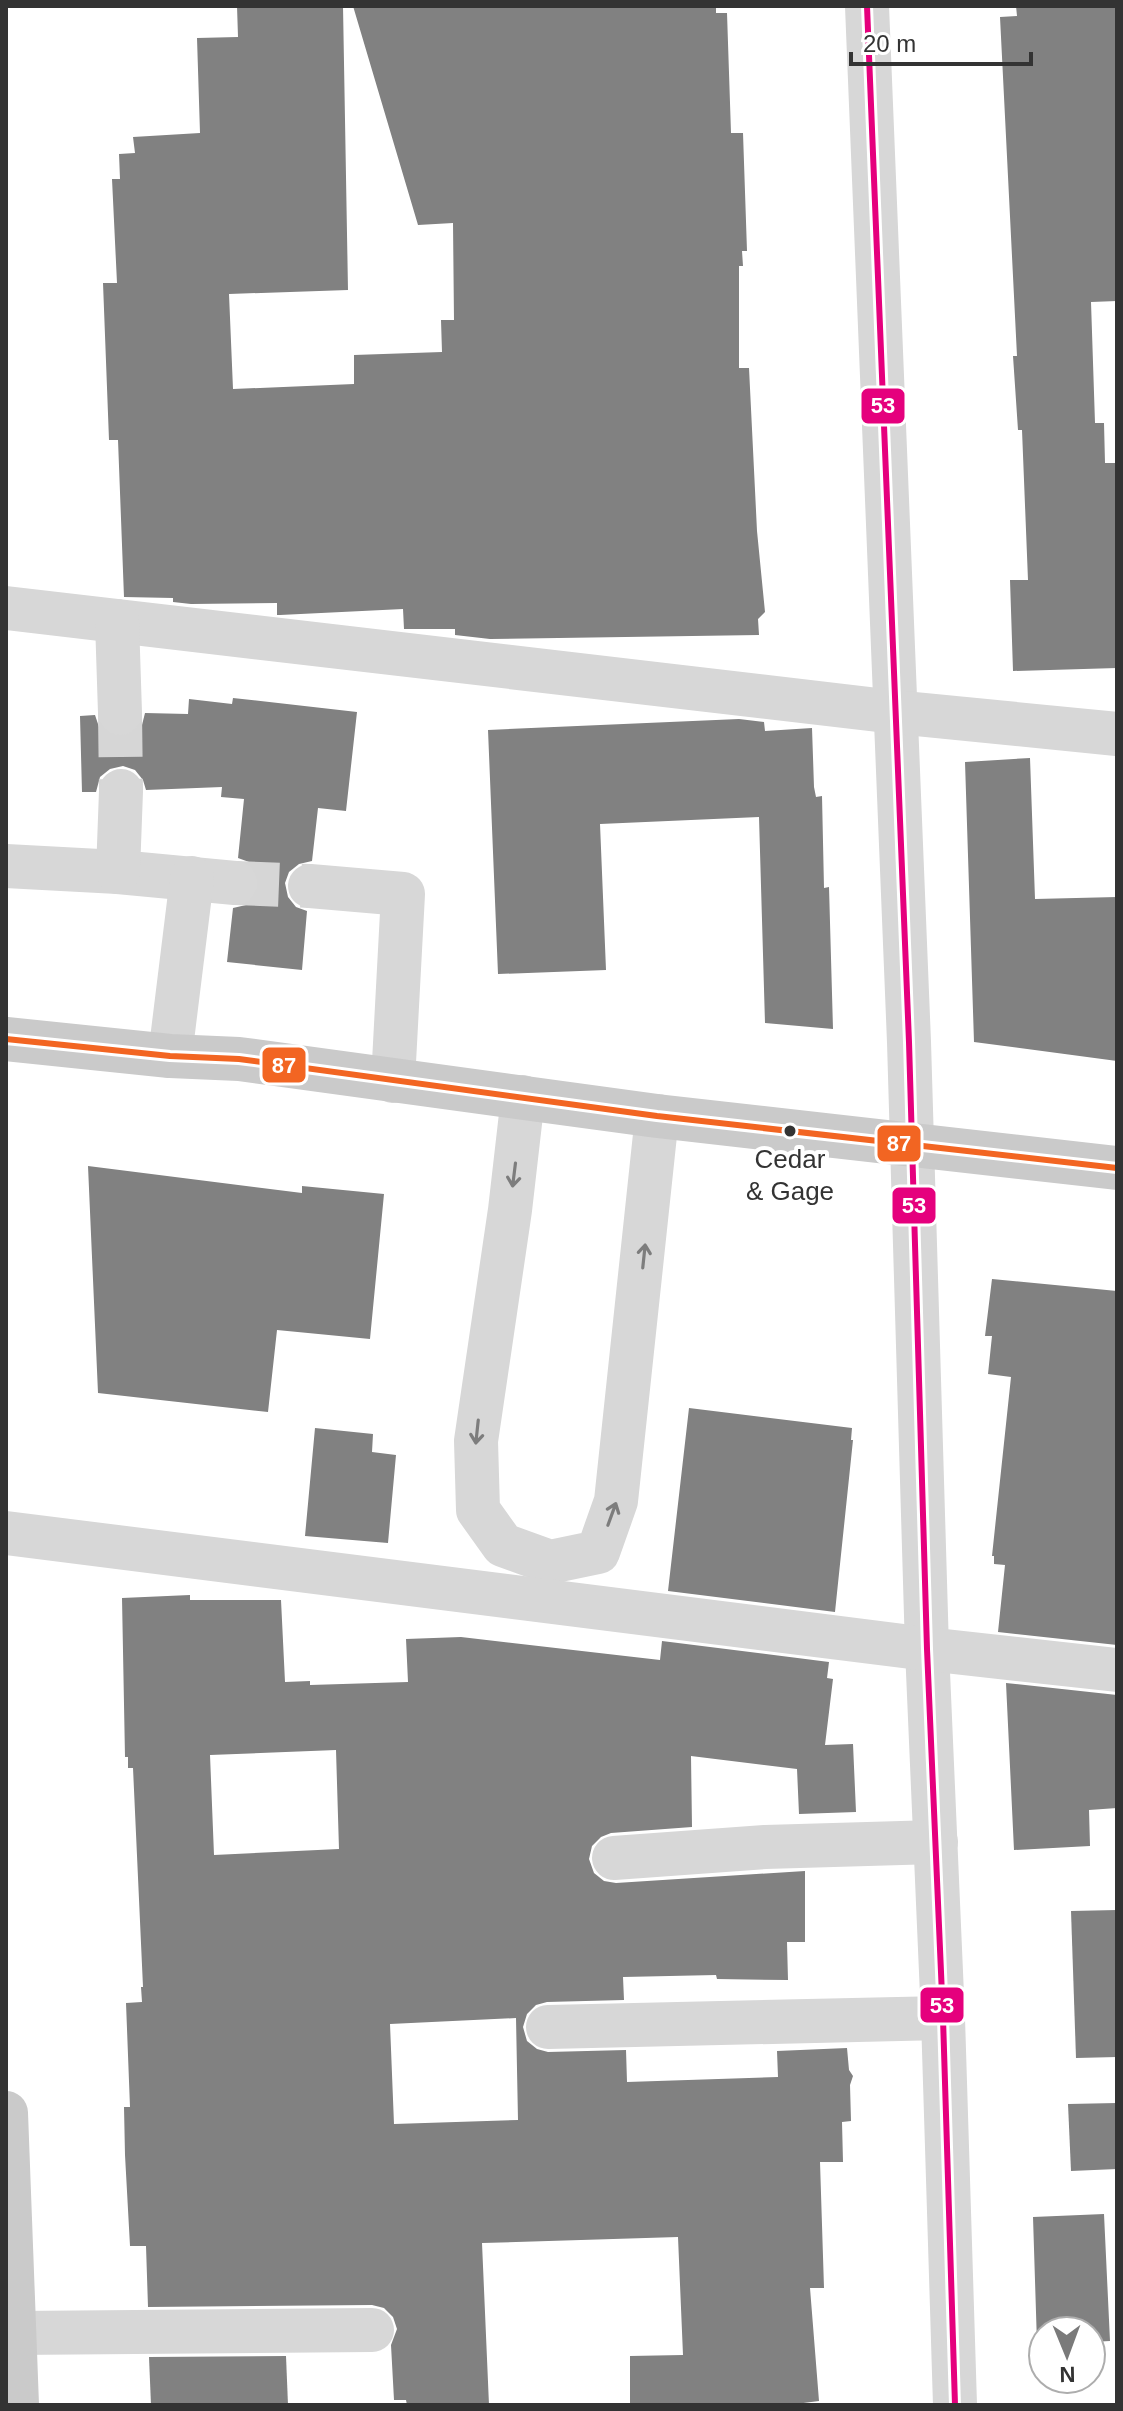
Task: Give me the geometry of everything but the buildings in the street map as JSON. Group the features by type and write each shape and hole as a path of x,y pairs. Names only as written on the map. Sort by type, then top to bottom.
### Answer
{"main road":[{"path":"6,1039 170,1056 239,1059 657,1116 1117,1168"},
{"path":"6,2113 12,2352 17,2405"}],"street":[{"path":"867,6 912,1145 955,2405"},
{"path":"6,608 895,712 1117,734"},
{"path":"117,621 120,713"},
{"path":"118,872 121,791"},
{"path":"6,866 235,883"},
{"path":"170,1056 192,878"},
{"path":"310,886 403,894 393,1081"},
{"path":"523,1097 510,1210 476,1441 478,1510 503,1545 550,1562 598,1552 616,1501 657,1116"},
{"path":"6,1533 927,1649 1117,1670"},
{"path":"614,1858 765,1847 936,1842"},
{"path":"548,2027 943,2018"},
{"path":"12,2352 372,2330"}],"tunnel":[{"path":"120,713 121,791"},
{"path":"235,883 310,886"}],"transit line":[{"name":"53","path":"867,6 909,1042 927,1649 955,2405"},
{"name":"87","path":"6,1039 170,1056 239,1059 657,1116 1117,1168"}],"place":[{"name":"Cedar & Gage","path":"790,1131"}]}
